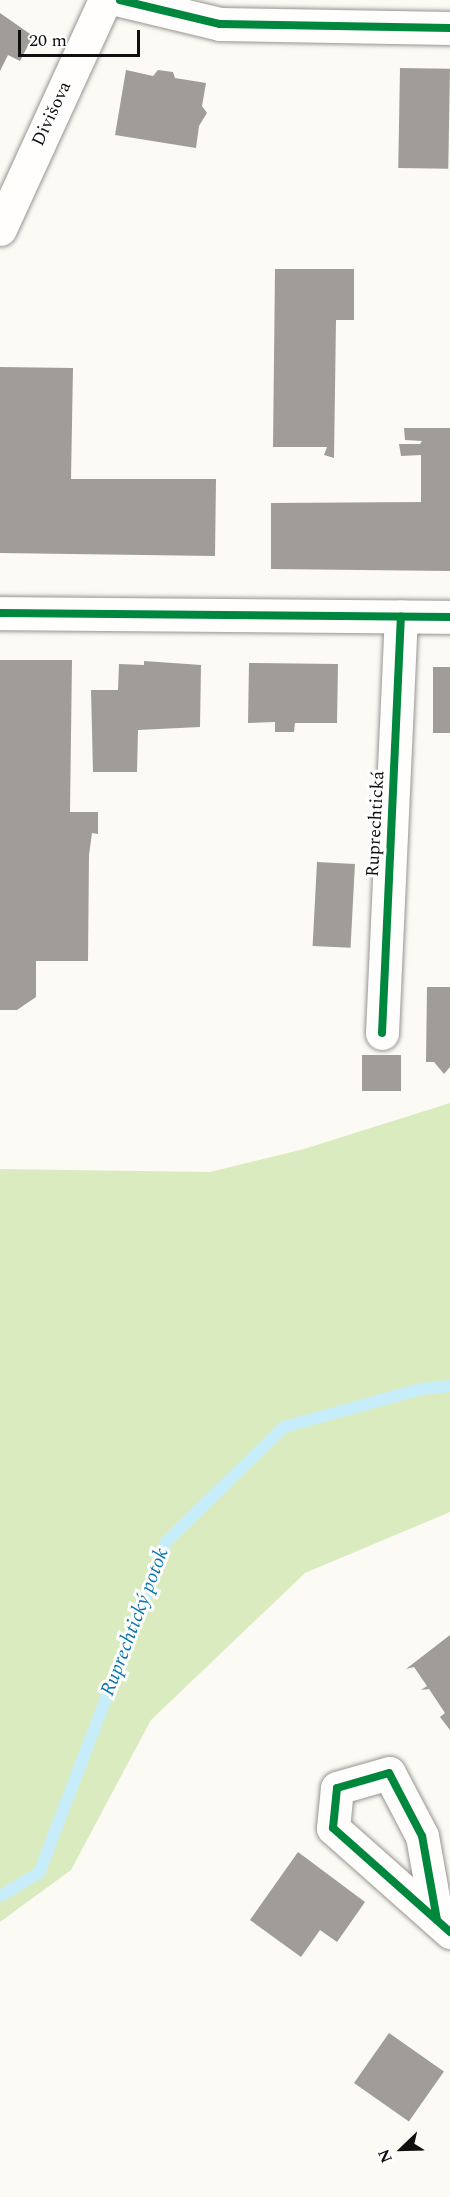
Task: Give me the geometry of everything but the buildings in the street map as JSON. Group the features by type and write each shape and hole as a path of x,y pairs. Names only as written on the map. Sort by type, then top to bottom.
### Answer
{"street":[{"name":"Divišova","path":"0,229 105,0"},
{"path":"120,0 220,24 450,28"},
{"path":"0,613 450,617"},
{"name":"Ruprechtická","path":"382,1033 401,616"}],"green space":[{"path":"450,1103 450,1512 305,1573 151,1720 71,1870 0,1922 0,1169 210,1172 304,1149"}],"waterway":[{"name":"Ruprechtický potok","path":"0,1896 39,1873 166,1542 284,1427 421,1389 450,1386"}],"cycle path":[{"path":"120,0 220,24 450,28"},
{"path":"0,613 450,617"},
{"path":"382,1033 401,616"},
{"path":"437,1920 422,1836 389,1773 337,1788 333,1828 450,1932"}]}
